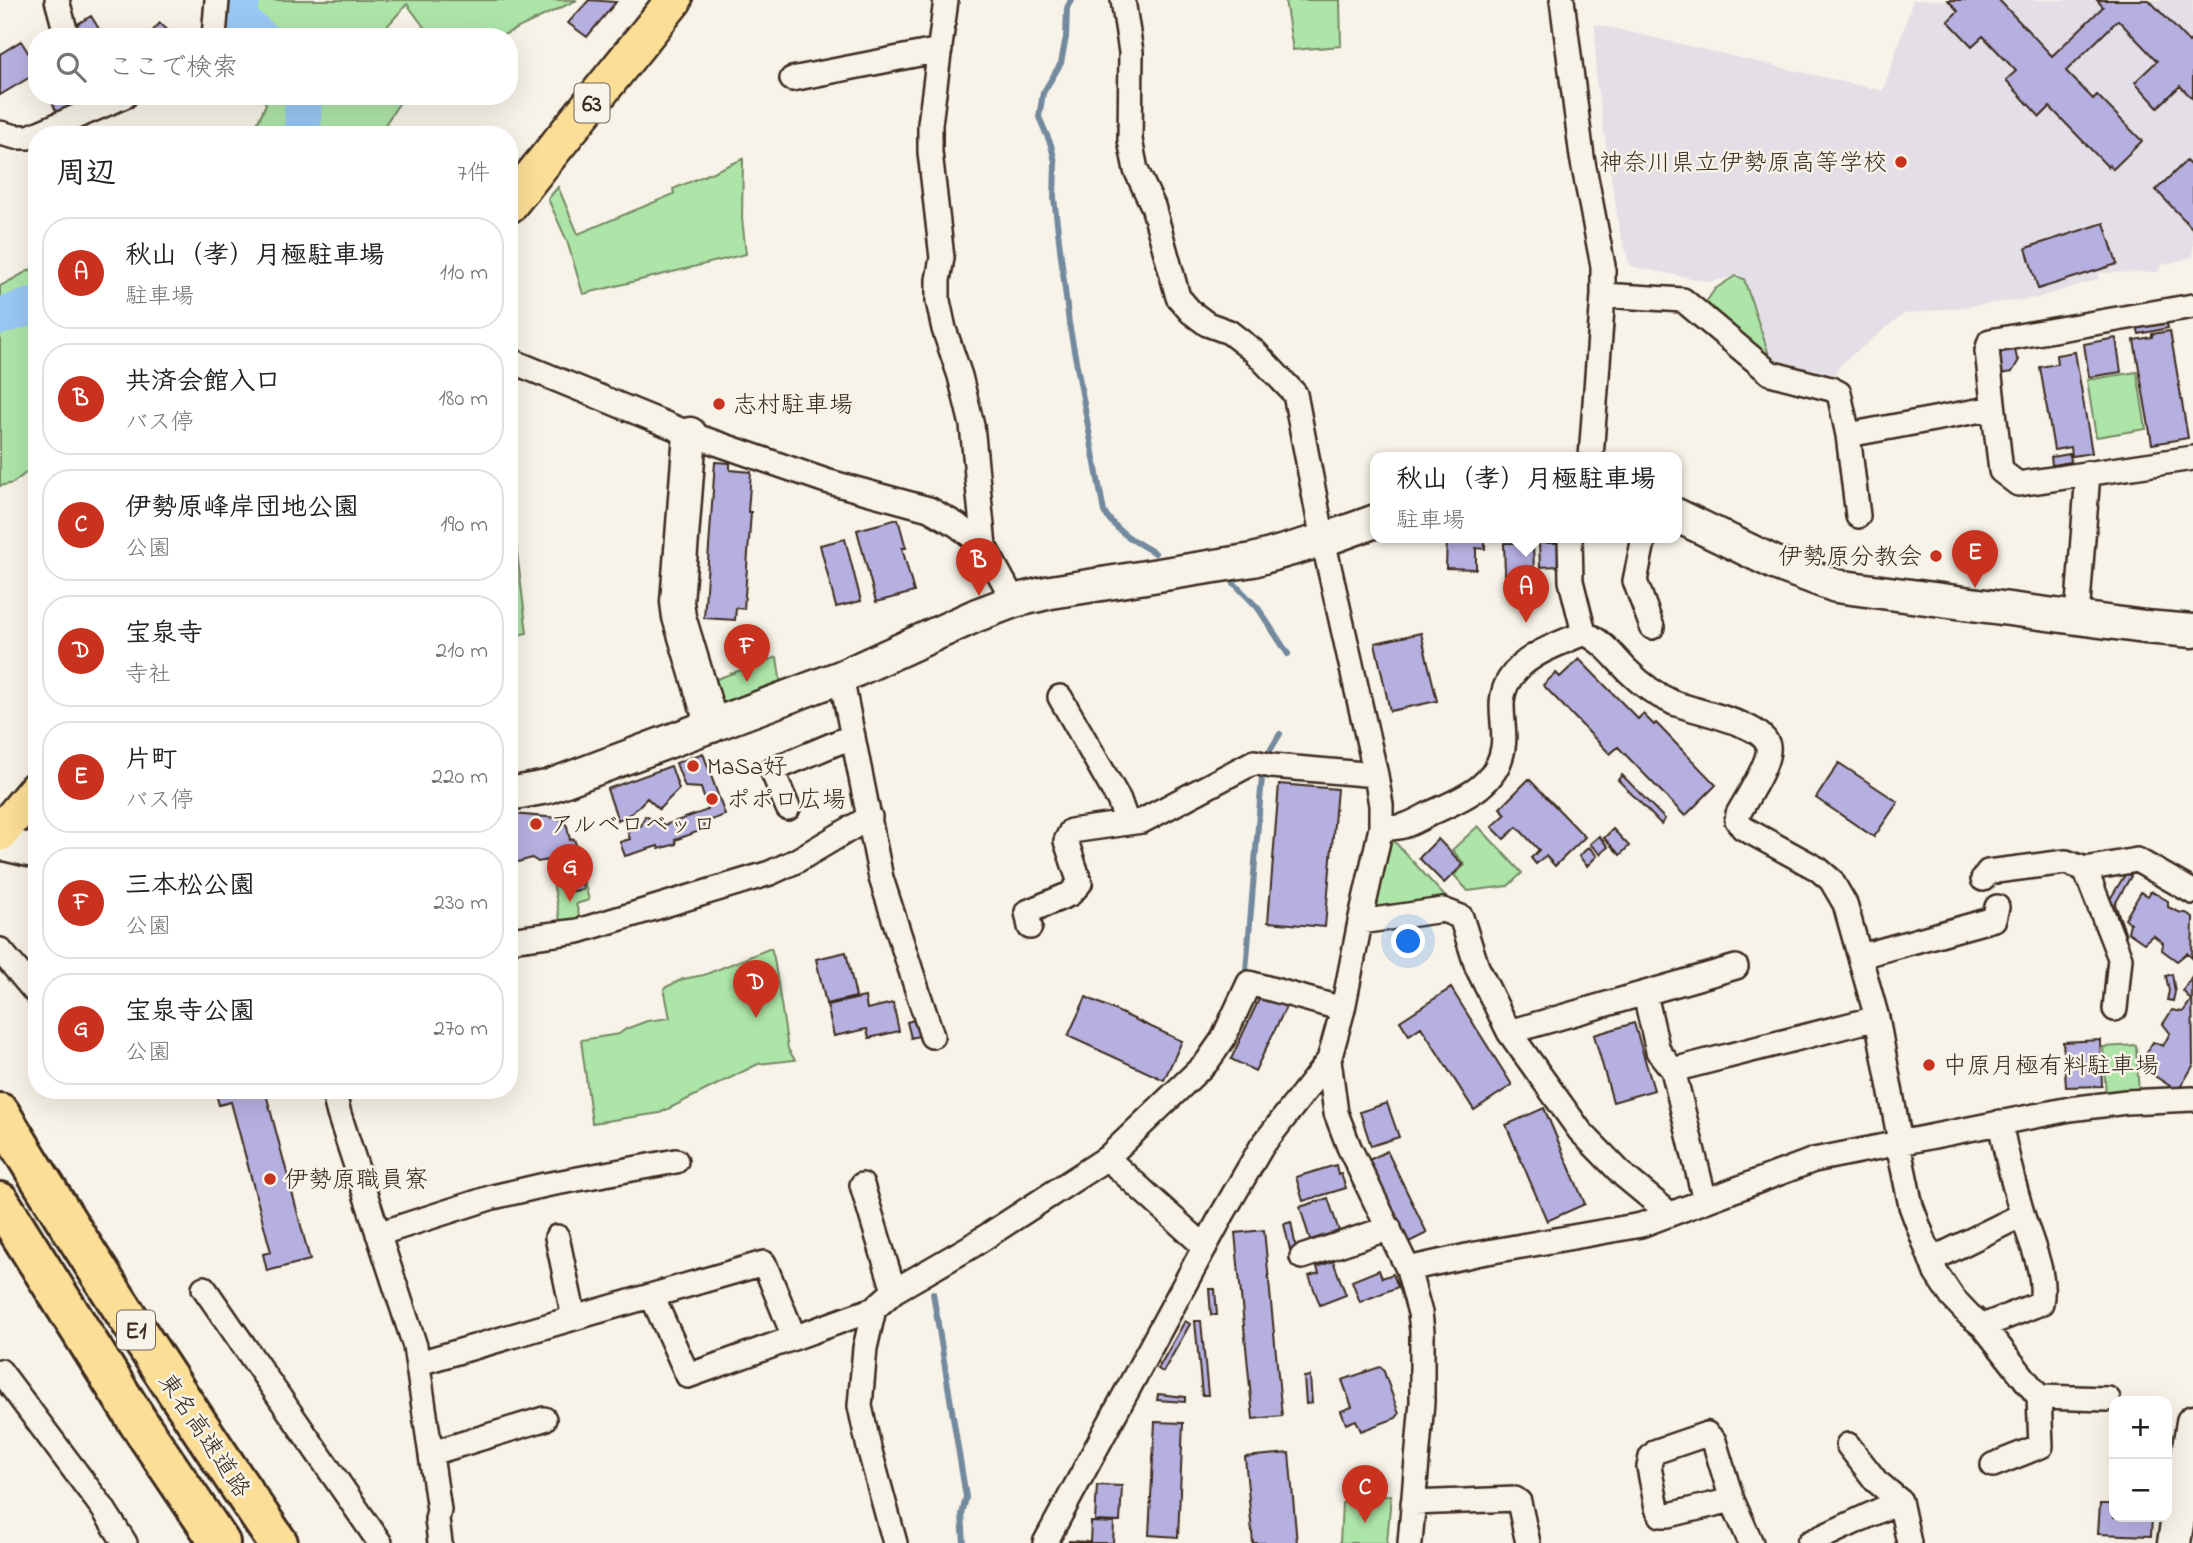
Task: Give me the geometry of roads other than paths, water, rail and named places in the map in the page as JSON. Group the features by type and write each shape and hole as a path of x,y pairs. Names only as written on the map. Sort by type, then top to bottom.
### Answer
{"highway":[{"name":"東名高速道路","path":"0,1113 185,1406 278,1543"},
{"name":"東名高速道路","path":"3,1208 138,1422 220,1543"}],"main road":[{"name":"63","path":"518,194 674,0"},
{"path":"0,833 28,799"}],"street":[{"path":"57,0 65,28"},
{"path":"214,28 216,0"},
{"path":"946,0 930,124 930,152 942,258 938,301 972,425 984,546 1014,601"},
{"path":"1045,1543 1059,1513 1262,1146 1328,1060 1343,1009 1381,828 1381,805 1376,775 1323,540 1295,394 1255,352 1229,331 1207,324 1191,312 1178,297 1153,206 1136,170 1130,140 1131,52 1123,0"},
{"path":"1562,0 1582,157 1603,266 1591,452"},
{"path":"792,79 940,50"},
{"path":"54,126 101,105"},
{"path":"0,133 28,137"},
{"path":"1603,295 1683,300 1770,373 1839,393 1848,435 1858,516"},
{"path":"2193,306 1990,341 1987,351 2001,471 2018,484 2193,457"},
{"path":"518,364 690,434 826,481 929,509 957,525 984,546"},
{"path":"1848,435 1993,408"},
{"path":"690,434 677,602 679,617 712,726"},
{"path":"2077,617 2088,472"},
{"path":"1682,518 1777,564 1836,586 2193,631"},
{"path":"518,792 547,786 841,677 1014,601 1051,592 1253,560 1370,523"},
{"path":"1570,543 1571,581 1584,633"},
{"path":"1643,543 1635,581 1644,619"},
{"path":"1381,828 1399,829 1464,798 1483,785 1501,758 1504,739 1501,709 1507,683 1518,668 1533,656 1584,633 1598,639 1631,674 1653,692 1674,703 1707,712 1760,733 1768,744 1768,757 1737,820 1743,828 1818,869 1831,880 1845,904 1877,1018 1911,1206 1936,1273 1952,1297 1983,1326 2039,1397 2041,1446 1993,1465"},
{"path":"841,677 881,878 932,1036"},
{"path":"1060,697 1071,731 1119,800 1127,823"},
{"path":"788,808 772,770 853,737"},
{"path":"1026,911 1070,894 1080,883 1066,841 1071,831 1142,821 1254,762 1376,775"},
{"path":"518,939 578,930 770,873 796,861 870,817"},
{"path":"0,843 28,850"},
{"path":"1983,879 1988,872 2066,862 2085,869 2137,860 2193,892"},
{"path":"2085,869 2120,958 2115,1009"},
{"path":"1861,956 1994,919 1997,907"},
{"path":"1360,922 1443,911 1461,917 1477,967 1509,1032 1580,1131 1624,1176 1670,1214"},
{"path":"0,950 28,983"},
{"path":"1509,1032 1736,967"},
{"path":"652,1296 691,1382 794,1337 874,1309 894,1291 970,1247 1107,1158 1207,1062 1223,1039 1249,983 1343,1009"},
{"path":"1645,994 1658,1051 1673,1070 1705,1200"},
{"path":"1673,1070 1877,1018"},
{"path":"1328,1060 1336,1113 1349,1147 1408,1269 1420,1313 1422,1402 1410,1543"},
{"path":"335,1099 415,1346 432,1453 440,1543"},
{"path":"1408,1269 1476,1254 1641,1225 1814,1160 2070,1109 2126,1102 2193,1099"},
{"path":"1983,1326 2041,1303 2042,1297 2038,1260 2022,1215 2000,1122"},
{"path":"1107,1158 1205,1247"},
{"path":"378,1234 493,1197 547,1195 677,1161"},
{"path":"862,1185 894,1291"},
{"path":"1931,1260 2022,1215"},
{"path":"1302,1257 1390,1228"},
{"path":"557,1237 574,1318"},
{"path":"419,1363 764,1264 794,1337"},
{"path":"204,1288 380,1543"},
{"path":"874,1309 865,1348 860,1406 895,1543"},
{"path":"0,1371 102,1507 125,1543"},
{"path":"2039,1397 2108,1399"},
{"path":"432,1453 544,1419"},
{"path":"2174,1543 2189,1478 2192,1428"},
{"path":"1848,1445 1876,1481 1900,1501 1909,1543"},
{"path":"1413,1503 1515,1499 1528,1543"},
{"path":"1732,1500 1751,1543"},
{"path":"1809,1543 1900,1501"}],"waterway":[{"path":"242,0 236,10 241,21 249,28"},
{"path":"1071,0 1067,8 1066,37 1061,63 1043,93 1039,117 1055,162 1054,198 1069,323 1104,512 1120,531 1155,553"},
{"path":"303,105 303,126"},
{"path":"0,316 28,308"},
{"path":"1230,579 1258,608 1288,654"},
{"path":"1268,754 1280,734"},
{"path":"1246,971 1262,777"},
{"path":"933,1293 966,1497 962,1515 964,1543"}],"place":[{"name":"神奈川県立伊勢原高等学校","path":"1901,162"},
{"name":"志村駐車場","path":"719,404"},
{"name":"伊勢原分教会","path":"1936,556"},
{"name":"片町","path":"1975,588"},
{"name":"共済会館入口","path":"979,596"},
{"name":"秋山（孝）月極駐車場","path":"1526,623"},
{"name":"三本松公園","path":"747,682"},
{"name":"MaSa好","path":"693,766"},
{"name":"ポポロ広場","path":"712,799"},
{"name":"アルベロベッロ","path":"536,824"},
{"name":"宝泉寺公園","path":"570,902"},
{"name":"宝泉寺","path":"756,1018"},
{"name":"中原月極有料駐車場","path":"1929,1065"},
{"name":"伊勢原職員寮","path":"270,1179"},
{"name":"伊勢原峰岸団地公園","path":"1365,1523"}]}
